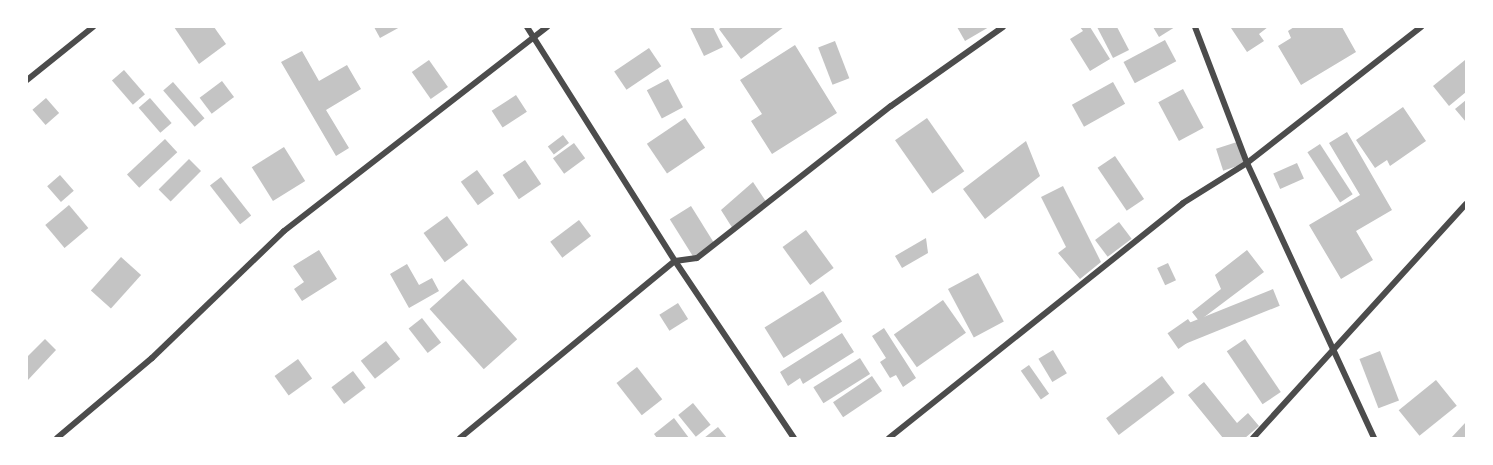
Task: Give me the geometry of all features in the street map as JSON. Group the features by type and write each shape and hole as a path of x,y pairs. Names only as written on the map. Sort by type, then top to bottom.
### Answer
{"street":[{"path":"27,80 93,27"},
{"path":"527,27 675,261 794,438"},
{"path":"57,438 152,358 284,231 547,27"},
{"path":"460,438 675,261 697,258 706,252 891,106 1003,27"},
{"path":"1195,27 1247,163 1374,438"},
{"path":"889,438 1184,202 1247,163 1421,27"},
{"path":"1253,438 1466,204"}],"building":[{"path":"174,27 214,27 226,44 199,64"},
{"path":"374,27 400,27 380,38"},
{"path":"690,27 713,27 723,47 704,56"},
{"path":"722,27 784,27 741,59 719,29"},
{"path":"957,27 989,27 965,41"},
{"path":"1080,27 1090,27 1110,59 1090,71 1070,39 1083,31"},
{"path":"1097,27 1117,27 1129,50 1113,58"},
{"path":"1153,27 1175,27 1159,37"},
{"path":"1268,27 1259,34 1264,41 1247,52 1231,28"},
{"path":"1294,27 1342,27 1356,52 1301,85 1278,46 1291,38 1288,31"},
{"path":"1165,40 1176,61 1135,83 1124,62"},
{"path":"835,41 849,78 833,85 818,47"},
{"path":"795,45 837,113 772,154 751,121 762,114 740,80"},
{"path":"649,48 661,66 626,90 614,71"},
{"path":"302,51 319,81 347,65 361,89 326,110 349,148 336,156 281,62"},
{"path":"429,60 448,87 431,99 412,72"},
{"path":"1465,60 1466,92 1449,106 1433,86"},
{"path":"124,70 145,94 133,105 112,80"},
{"path":"668,79 683,107 662,119 647,90"},
{"path":"222,81 234,97 212,114 200,98"},
{"path":"173,82 204,118 195,127 163,91"},
{"path":"1113,82 1125,104 1084,127 1072,105"},
{"path":"1183,89 1204,128 1179,141 1158,102"},
{"path":"516,95 527,112 503,128 492,111"},
{"path":"46,98 59,113 46,125 32,110"},
{"path":"150,98 172,123 160,133 139,108"},
{"path":"1466,100 1466,122 1455,109"},
{"path":"1403,107 1426,141 1390,166 1387,160 1375,168 1356,140"},
{"path":"685,118 705,148 667,174 647,144"},
{"path":"927,118 964,171 932,194 895,140"},
{"path":"1347,132 1392,210 1356,231 1373,260 1341,279 1309,225 1360,195 1329,143"},
{"path":"563,135 569,143 554,154 548,146"},
{"path":"165,139 177,152 139,188 127,174"},
{"path":"1026,141 1040,176 985,219 963,189"},
{"path":"1237,142 1244,164 1223,171 1216,149"},
{"path":"574,143 585,158 564,174 553,158"},
{"path":"1320,144 1353,194 1340,202 1307,152"},
{"path":"284,147 305,181 273,201 252,167"},
{"path":"1115,156 1144,199 1127,211 1098,168"},
{"path":"189,159 201,171 171,201 159,189"},
{"path":"525,160 541,184 519,199 503,175"},
{"path":"1297,163 1304,179 1280,189 1273,174"},
{"path":"477,170 494,193 478,205 461,182"},
{"path":"60,175 74,191 61,202 47,186"},
{"path":"221,177 251,216 240,224 210,186"},
{"path":"753,182 767,203 733,229 721,210"},
{"path":"1063,186 1101,262 1080,279 1058,253 1066,247 1041,197"},
{"path":"69,205 88,228 65,248 45,225"},
{"path":"691,206 715,244 694,257 670,219"},
{"path":"447,216 468,245 445,262 424,233"},
{"path":"579,220 591,236 562,258 550,242"},
{"path":"1119,222 1132,239 1108,257 1095,240"},
{"path":"806,230 834,268 810,285 783,247"},
{"path":"926,238 928,253 902,268 895,256"},
{"path":"319,250 337,279 302,301 294,289 304,282 293,266"},
{"path":"1247,250 1264,272 1199,321 1192,312 1221,289 1215,275"},
{"path":"121,257 141,275 111,309 91,290"},
{"path":"1168,263 1176,280 1165,285 1157,268"},
{"path":"407,264 419,285 432,278 439,291 409,308 390,274"},
{"path":"978,273 1004,322 974,338 948,289"},
{"path":"463,279 517,339 484,369 430,309"},
{"path":"1273,289 1280,306 1184,344 1178,328"},
{"path":"823,291 842,322 784,358 764,328"},
{"path":"943,300 966,333 917,367 894,334"},
{"path":"678,303 688,319 669,331 659,315"},
{"path":"422,318 441,342 428,353 409,328"},
{"path":"1188,319 1199,335 1178,349 1168,333"},
{"path":"884,328 916,378 903,387 896,375 890,378 880,362 886,358 872,336"},
{"path":"842,333 854,352 803,384 800,378 788,386 780,372"},
{"path":"45,339 56,350 27,381 27,357"},
{"path":"1245,339 1281,392 1263,404 1227,351"},
{"path":"386,341 400,359 375,379 361,361"},
{"path":"1053,350 1067,373 1052,382 1038,359"},
{"path":"1380,351 1399,400 1378,408 1359,359"},
{"path":"860,358 870,374 823,403 813,387"},
{"path":"298,359 312,378 289,395 275,376"},
{"path":"1029,365 1049,394 1041,399 1021,371"},
{"path":"637,367 662,399 642,415 617,383"},
{"path":"353,371 366,388 344,404 331,387"},
{"path":"872,376 882,391 843,417 833,402"},
{"path":"1162,376 1175,393 1119,435 1106,418"},
{"path":"1436,380 1457,406 1419,436 1399,410"},
{"path":"1204,382 1237,423 1248,413 1259,426 1245,438 1223,438 1188,395"},
{"path":"693,403 711,425 696,437 678,415"},
{"path":"674,418 689,438 657,438 654,434"},
{"path":"1466,422 1466,438 1451,438"},
{"path":"718,427 727,438 704,438"}]}
